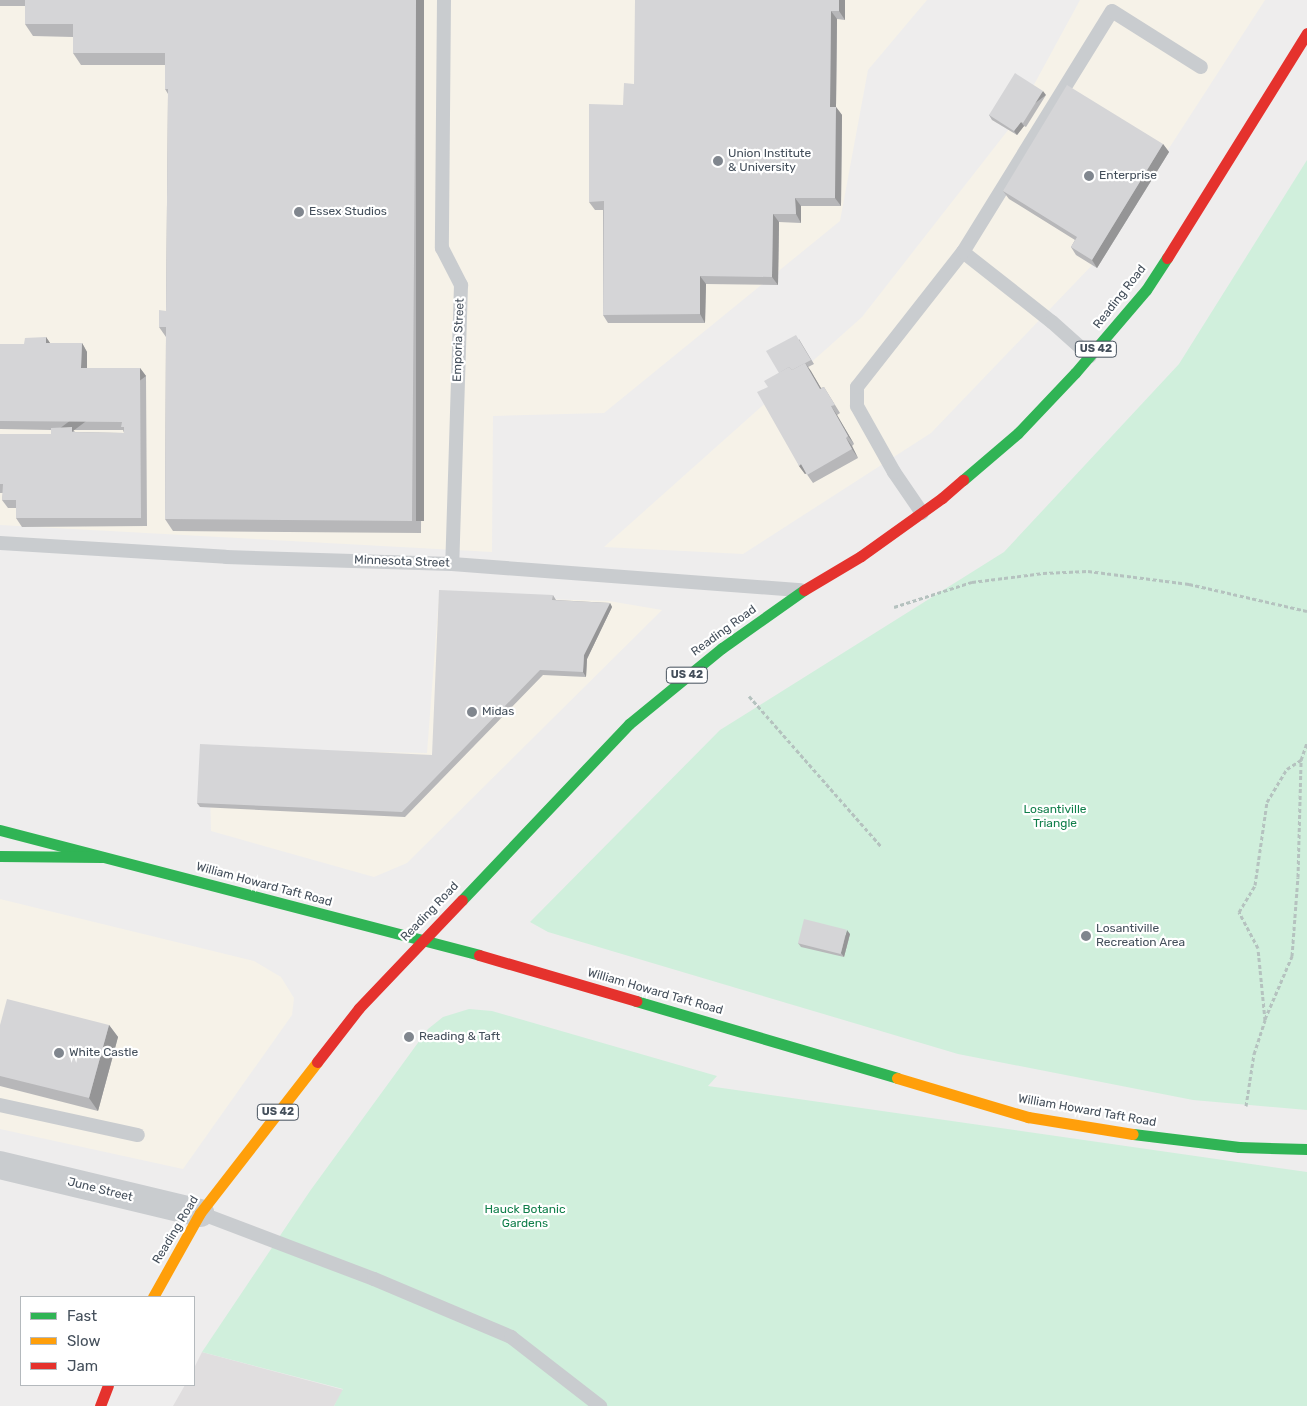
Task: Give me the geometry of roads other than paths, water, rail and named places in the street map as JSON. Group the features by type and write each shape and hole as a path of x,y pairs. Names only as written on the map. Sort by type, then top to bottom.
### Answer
{"main road":[{"name":"Reading Road","path":"154,1296 200,1213 358,1008 629,724 722,648 804,590 861,556 942,498 1018,433 1090,356 1146,290 1201,206 1307,33"},
{"name":"William Howard Taft Road","path":"0,830 494,959 1028,1117 1114,1132 1239,1147 1307,1149"},
{"path":"0,856 102,857"},
{"path":"100,1406 108,1386"}],"street":[{"name":"June Street","path":"0,1166 200,1213"}],"lane":[{"name":"Emporia Street","path":"444,0 442,248 461,285 452,564"},
{"path":"922,513 894,472 857,406 857,387 963,252 1112,11 1201,67"},
{"path":"963,252 1052,322 1090,356"},
{"name":"Minnesota Street","path":"0,544 226,557 452,564 804,590"},
{"path":"0,1105 138,1135"},
{"path":"200,1213 374,1278 511,1337 595,1405"}],"place":[{"name":"Union Institute & University","path":"718,161"},
{"name":"Enterprise","path":"1089,176"},
{"name":"Essex Studios","path":"299,212"},
{"name":"Midas","path":"472,712"},
{"name":"Losantiville Recreation Area","path":"1086,936"},
{"name":"Reading & Taft","path":"409,1037"},
{"name":"White Castle","path":"59,1053"}],"park label":[{"name":"Losantiville Triangle","path":"1055,817"},
{"name":"Hauck Botanic Gardens","path":"525,1217"}]}
